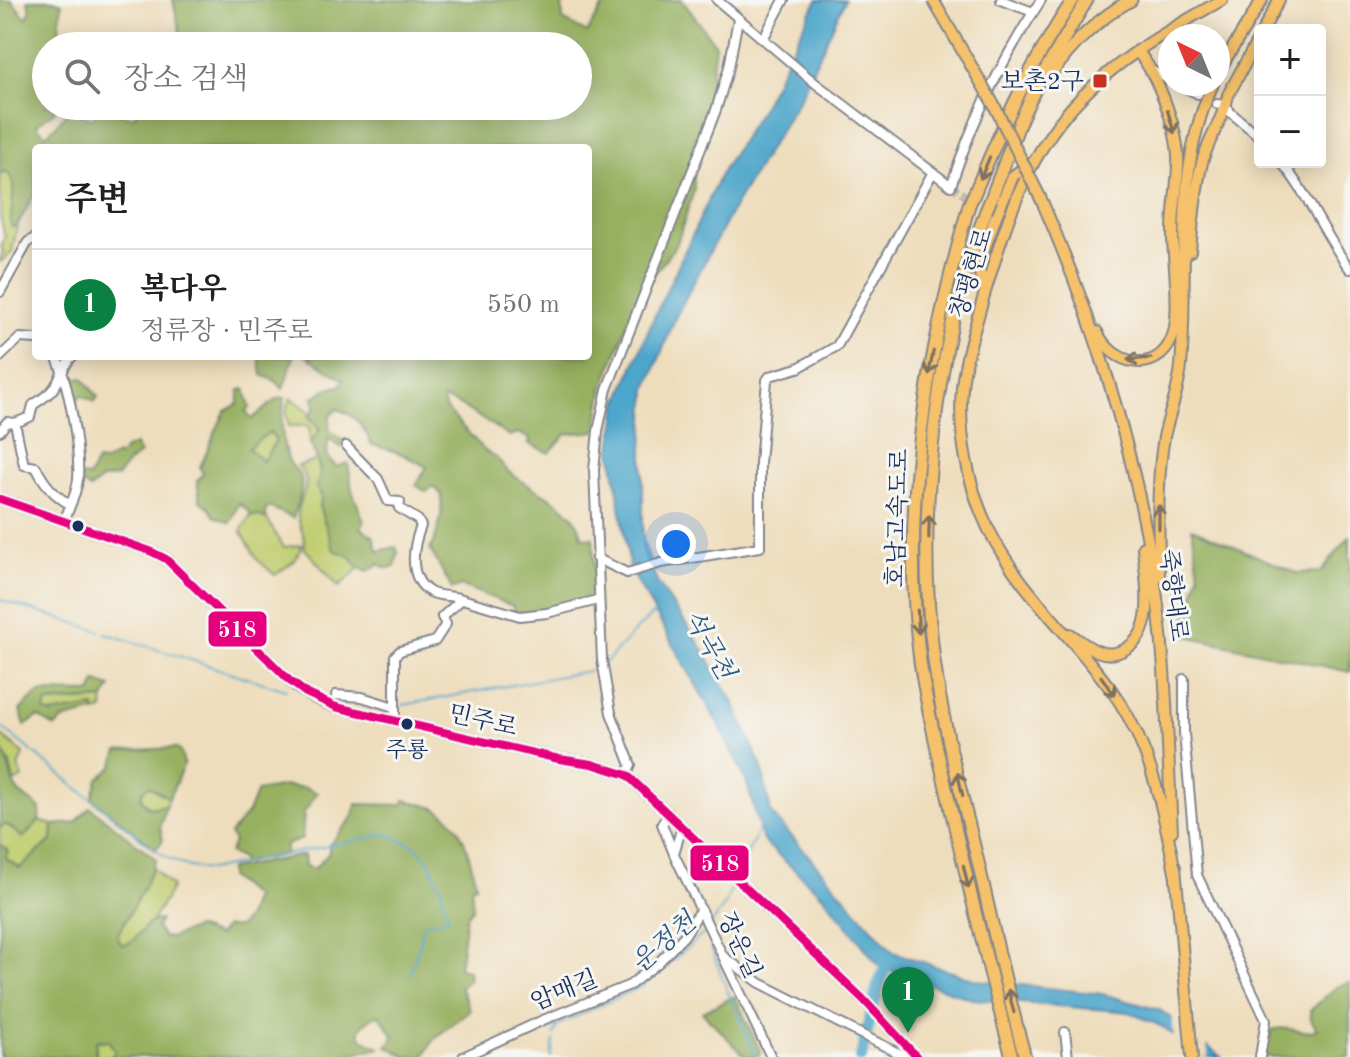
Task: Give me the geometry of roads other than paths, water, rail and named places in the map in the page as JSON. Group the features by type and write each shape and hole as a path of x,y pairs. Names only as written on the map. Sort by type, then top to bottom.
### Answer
{"highway":[{"name":"호남고속도로","path":"1012,1057 988,971 930,719 920,659 914,557 918,465 929,369 969,205 1012,104 1041,49 1073,0"},
{"name":"호남고속도로","path":"1025,1057 944,718 934,658 928,563 930,488 943,363 968,258 1039,81 1087,0"},
{"path":"1010,152 1046,81 1068,50 1101,20 1131,0"}],"main road":[{"name":"죽향대로","path":"933,0 987,93 1041,199 1083,302 1114,404 1141,513 1160,623 1175,872 1192,1057"},
{"name":"창평현로","path":"1175,872 1154,777 1136,731 1094,667 1014,573 982,516 964,447 962,387 986,290 1007,224 1037,158 1061,121 1092,88 1158,36 1222,0"},
{"path":"1230,52 1262,0"},
{"path":"1266,24 1279,0"},
{"path":"1184,297 1195,199 1203,160 1222,105 1254,47"},
{"path":"1083,302 1100,339 1110,353 1121,359 1133,362 1150,360 1172,339 1175,321 1173,233 1179,163 1169,114 1151,70 1138,52"},
{"path":"1160,623 1159,496 1164,438 1181,371 1185,189 1194,136 1209,96"},
{"name":"민주로","path":"0,499 166,559 302,692 336,707 627,775 863,999 914,1054"},
{"path":"1058,626 1097,651 1109,653 1120,652 1139,638 1146,616 1141,513"}],"street":[{"path":"717,0 815,83 951,186 965,144 1017,36 1041,0"},
{"path":"763,39 784,0"},
{"path":"1001,0 1033,12"},
{"path":"627,775 631,765 611,713 602,660 594,470 598,431 607,389 716,110 729,67 738,19"},
{"path":"1151,70 1158,74"},
{"path":"1222,105 1254,132"},
{"path":"1286,168 1350,269"},
{"path":"596,558 627,573 655,565 760,547 760,463 767,380 770,376 798,368 837,346 933,172"},
{"path":"0,292 32,240"},
{"path":"0,357 20,338 32,339"},
{"path":"57,360 79,454 78,479 64,521"},
{"path":"0,431 7,422 15,423 30,417 33,405 48,395 70,360"},
{"path":"15,423 24,465 36,467 42,480 70,504"},
{"path":"346,446 378,479 388,501 400,502 399,508 418,520 421,526 414,550 415,571 423,586 432,594 462,599 520,616 547,613 598,600"},
{"path":"395,720 395,656 400,651 435,641 446,624 442,617 462,599"},
{"path":"1184,679 1184,733 1197,875 1266,1020 1260,1057"},
{"path":"336,695 362,697 394,707"},
{"name":"장운길","path":"669,813 662,824 674,854 767,1056"},
{"path":"674,854 682,827"},
{"name":"암매길","path":"463,1057 630,985 659,962 702,912"},
{"name":"민주로","path":"723,956 760,983 904,1056 914,1054"},
{"path":"1065,1032 1068,1057"}],"water":[{"path":"817,0 845,0 799,99 733,208 676,316 647,389 643,449 643,541 657,582 699,643 734,703 762,768 771,813 893,952 976,980 1102,994 1160,1010 1221,1057 1202,1057 1163,1027 1129,1012 972,999 880,967 825,898 763,841 746,780 716,720 630,569 611,449 618,403 722,171 764,104"}],"waterway":[{"path":"0,600 100,631"},
{"path":"606,662 655,614"},
{"path":"105,633 286,690"},
{"path":"403,705 599,669"},
{"path":"0,726 155,850 189,867 209,870 387,834 415,846 427,859 440,885 448,918 422,925 421,940 410,974"},
{"name":"운정천","path":"737,875 760,827"},
{"name":"운정천","path":"711,925 726,903 734,881"},
{"name":"운정천","path":"489,1057 644,985 708,930"},
{"path":"711,947 756,1057"},
{"path":"861,1057 878,986 889,958"},
{"name":"운정천","path":"554,1035 558,1025"},
{"path":"551,1057 554,1040"}],"tunnel":[{"path":"951,186 988,211"}],"place":[{"name":"보촌2구","path":"1100,81"},
{"name":"주룡","path":"407,724"},
{"name":"복다우","path":"908,1033"}],"water label":[{"name":"석곡천","path":"710,644"}]}
